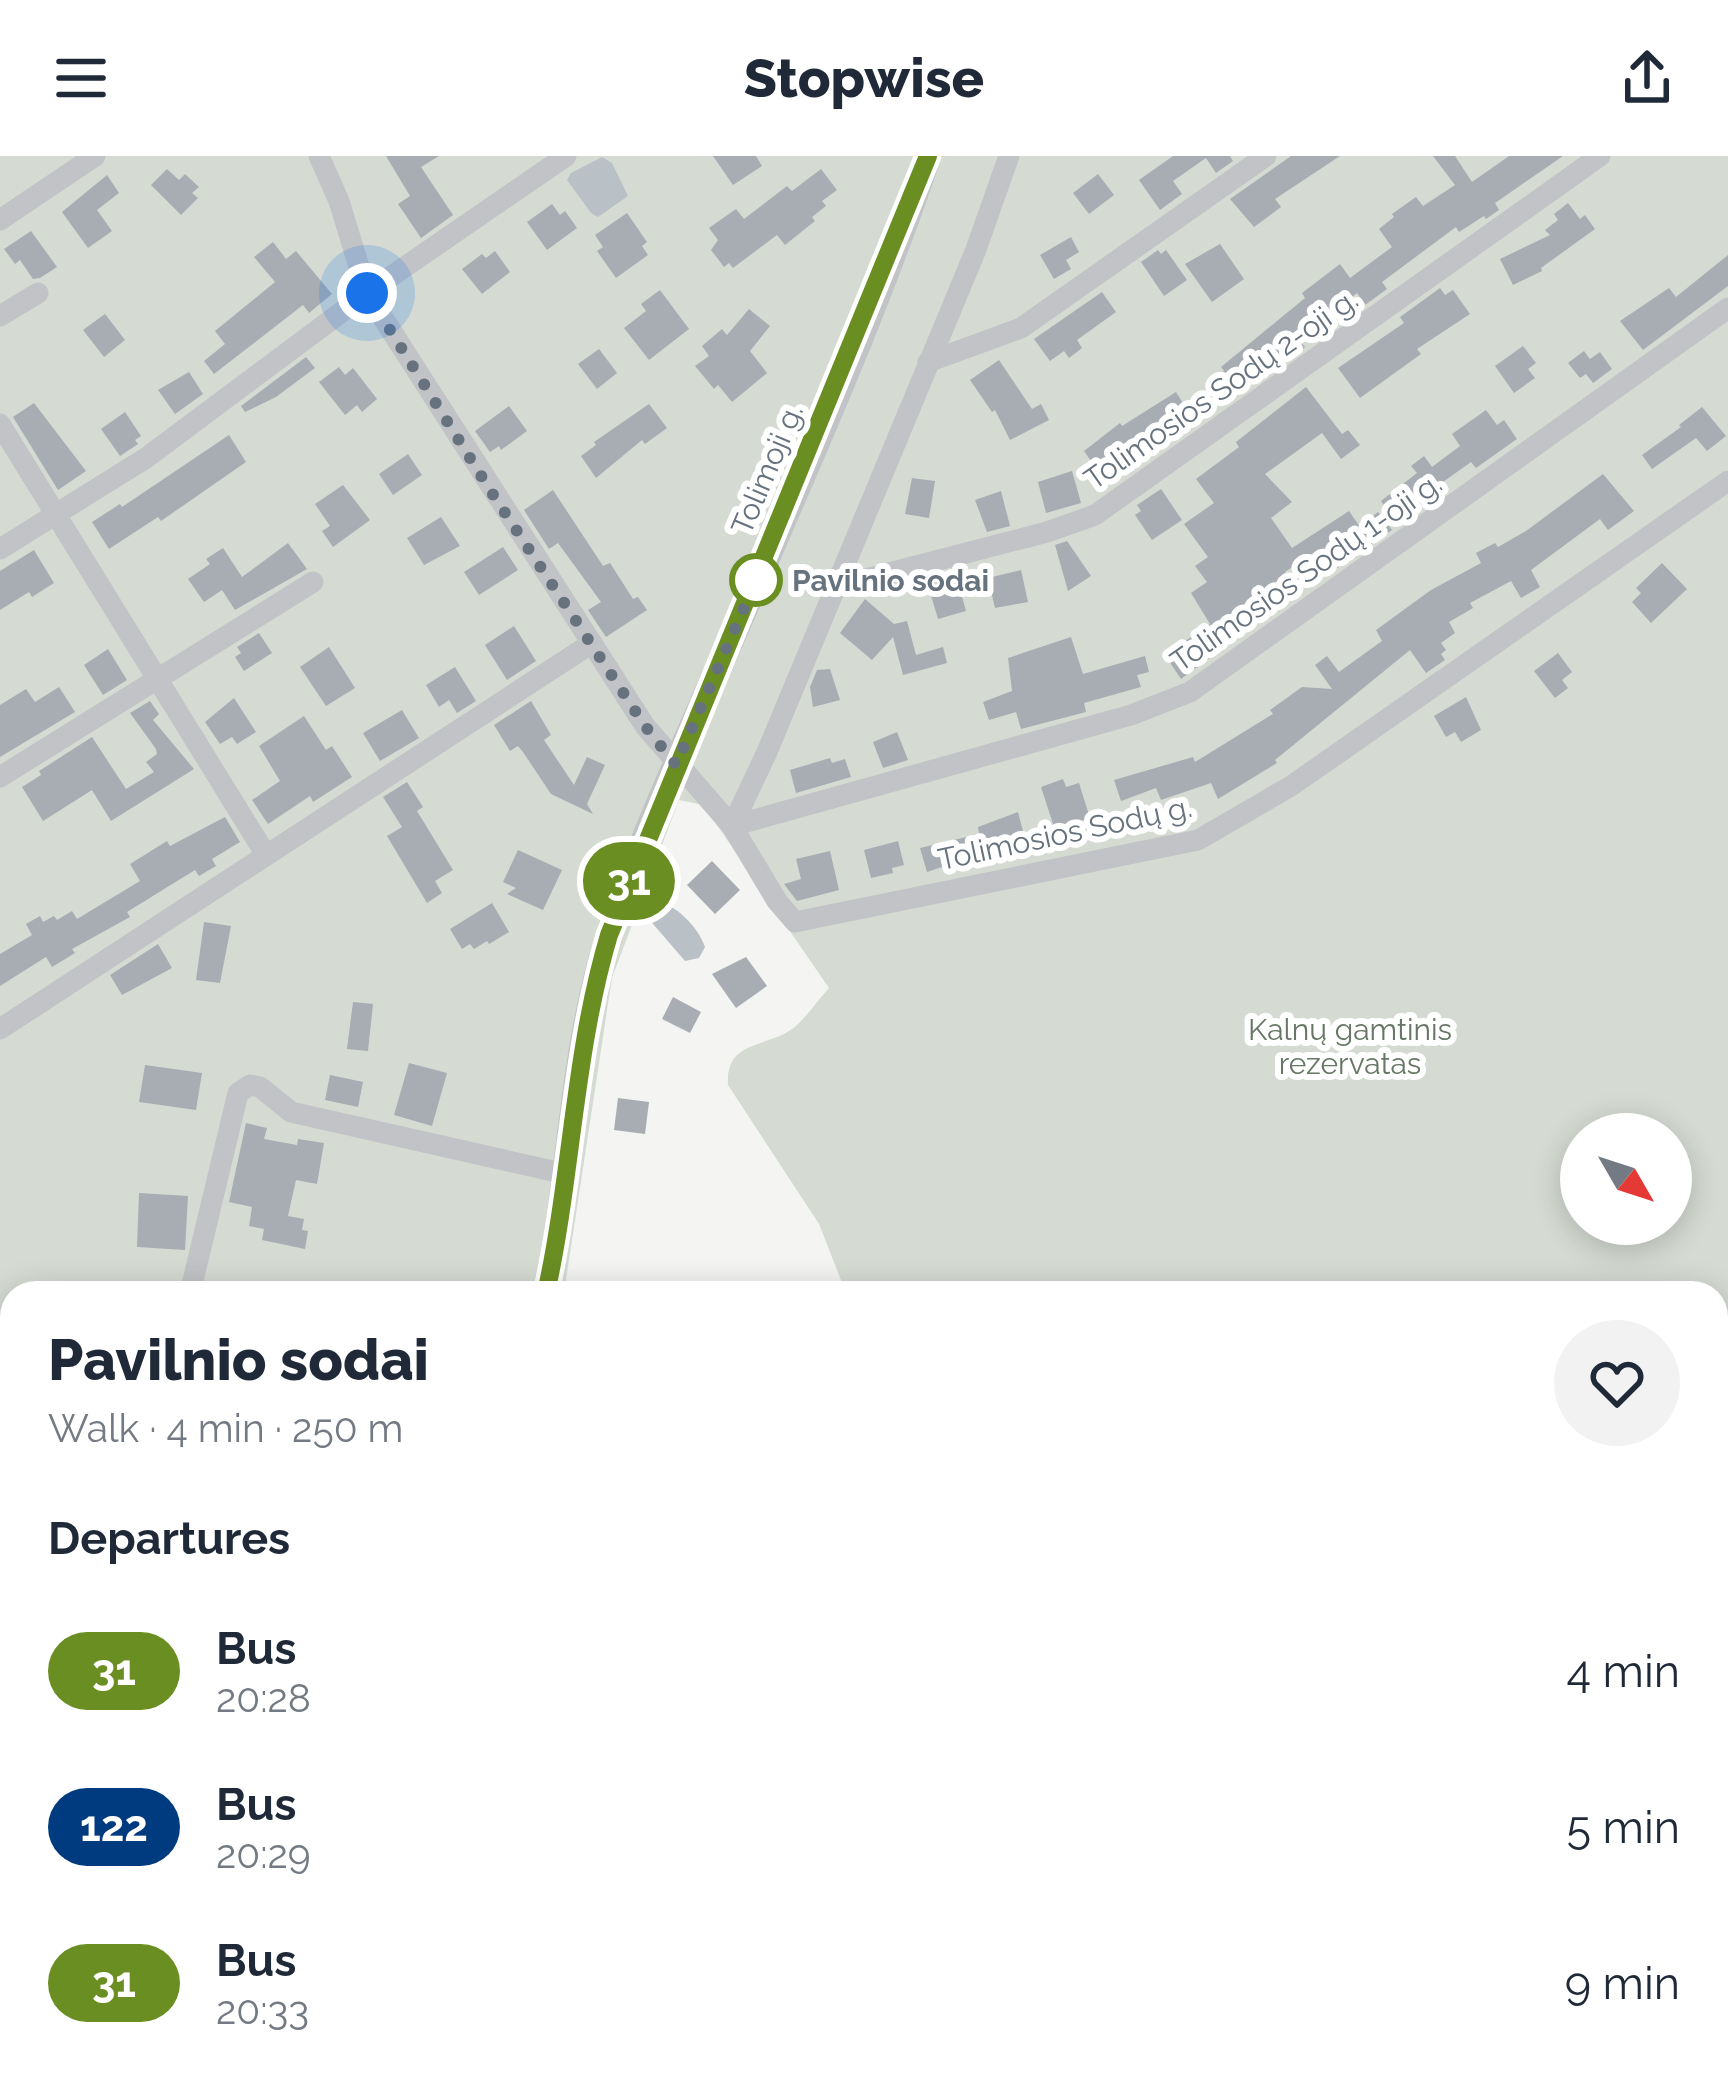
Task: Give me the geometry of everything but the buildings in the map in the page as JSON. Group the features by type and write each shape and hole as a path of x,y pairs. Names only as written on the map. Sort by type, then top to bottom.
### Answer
{"street":[{"path":"0,220 95,156"},
{"name":"Tolimosios Sodų g.","path":"319,156 339,201 367,293 645,726 732,826 795,922 1198,840 1291,786 1728,481"},
{"path":"0,548 146,458 367,293 566,156"},
{"name":"Tolimoji g.","path":"548,1281 596,979 616,917 818,434 928,156"},
{"path":"732,826 975,251 1009,156"},
{"path":"928,362 1021,328 1266,156"},
{"name":"Tolimosios Sodų 2-oji g.","path":"835,587 1095,515 1600,156"},
{"path":"0,316 38,293"},
{"name":"Tolimosios Sodų 1-oji g.","path":"732,826 1131,715 1190,692 1728,308"},
{"path":"0,424 266,855"},
{"path":"0,777 313,582"},
{"path":"0,1029 592,644"},
{"path":"193,1281 238,1093 250,1085 260,1087 291,1112 566,1174"}],"green space":[{"name":"Kalnų gamtinis rezervatas","path":"0,156 1728,156 1728,1281 841,1281 819,1224 728,1085 729,1070 741,1052 796,1026 829,988 703,805 679,800 612,978 566,1281 0,1281"}],"shaded area":[{"path":"602,157 612,163 628,196 598,217 567,180 571,173"},
{"path":"655,901 692,924 705,947 699,958 685,961 647,917"}],"bus line":[{"name":"31","path":"548,1281 588,1018 609,935 928,156"}],"place":[{"name":"Pavilnio sodai","path":"756,580"}],"route":[{"path":"367,293 490,490 645,726 676,765 756,580"}]}
